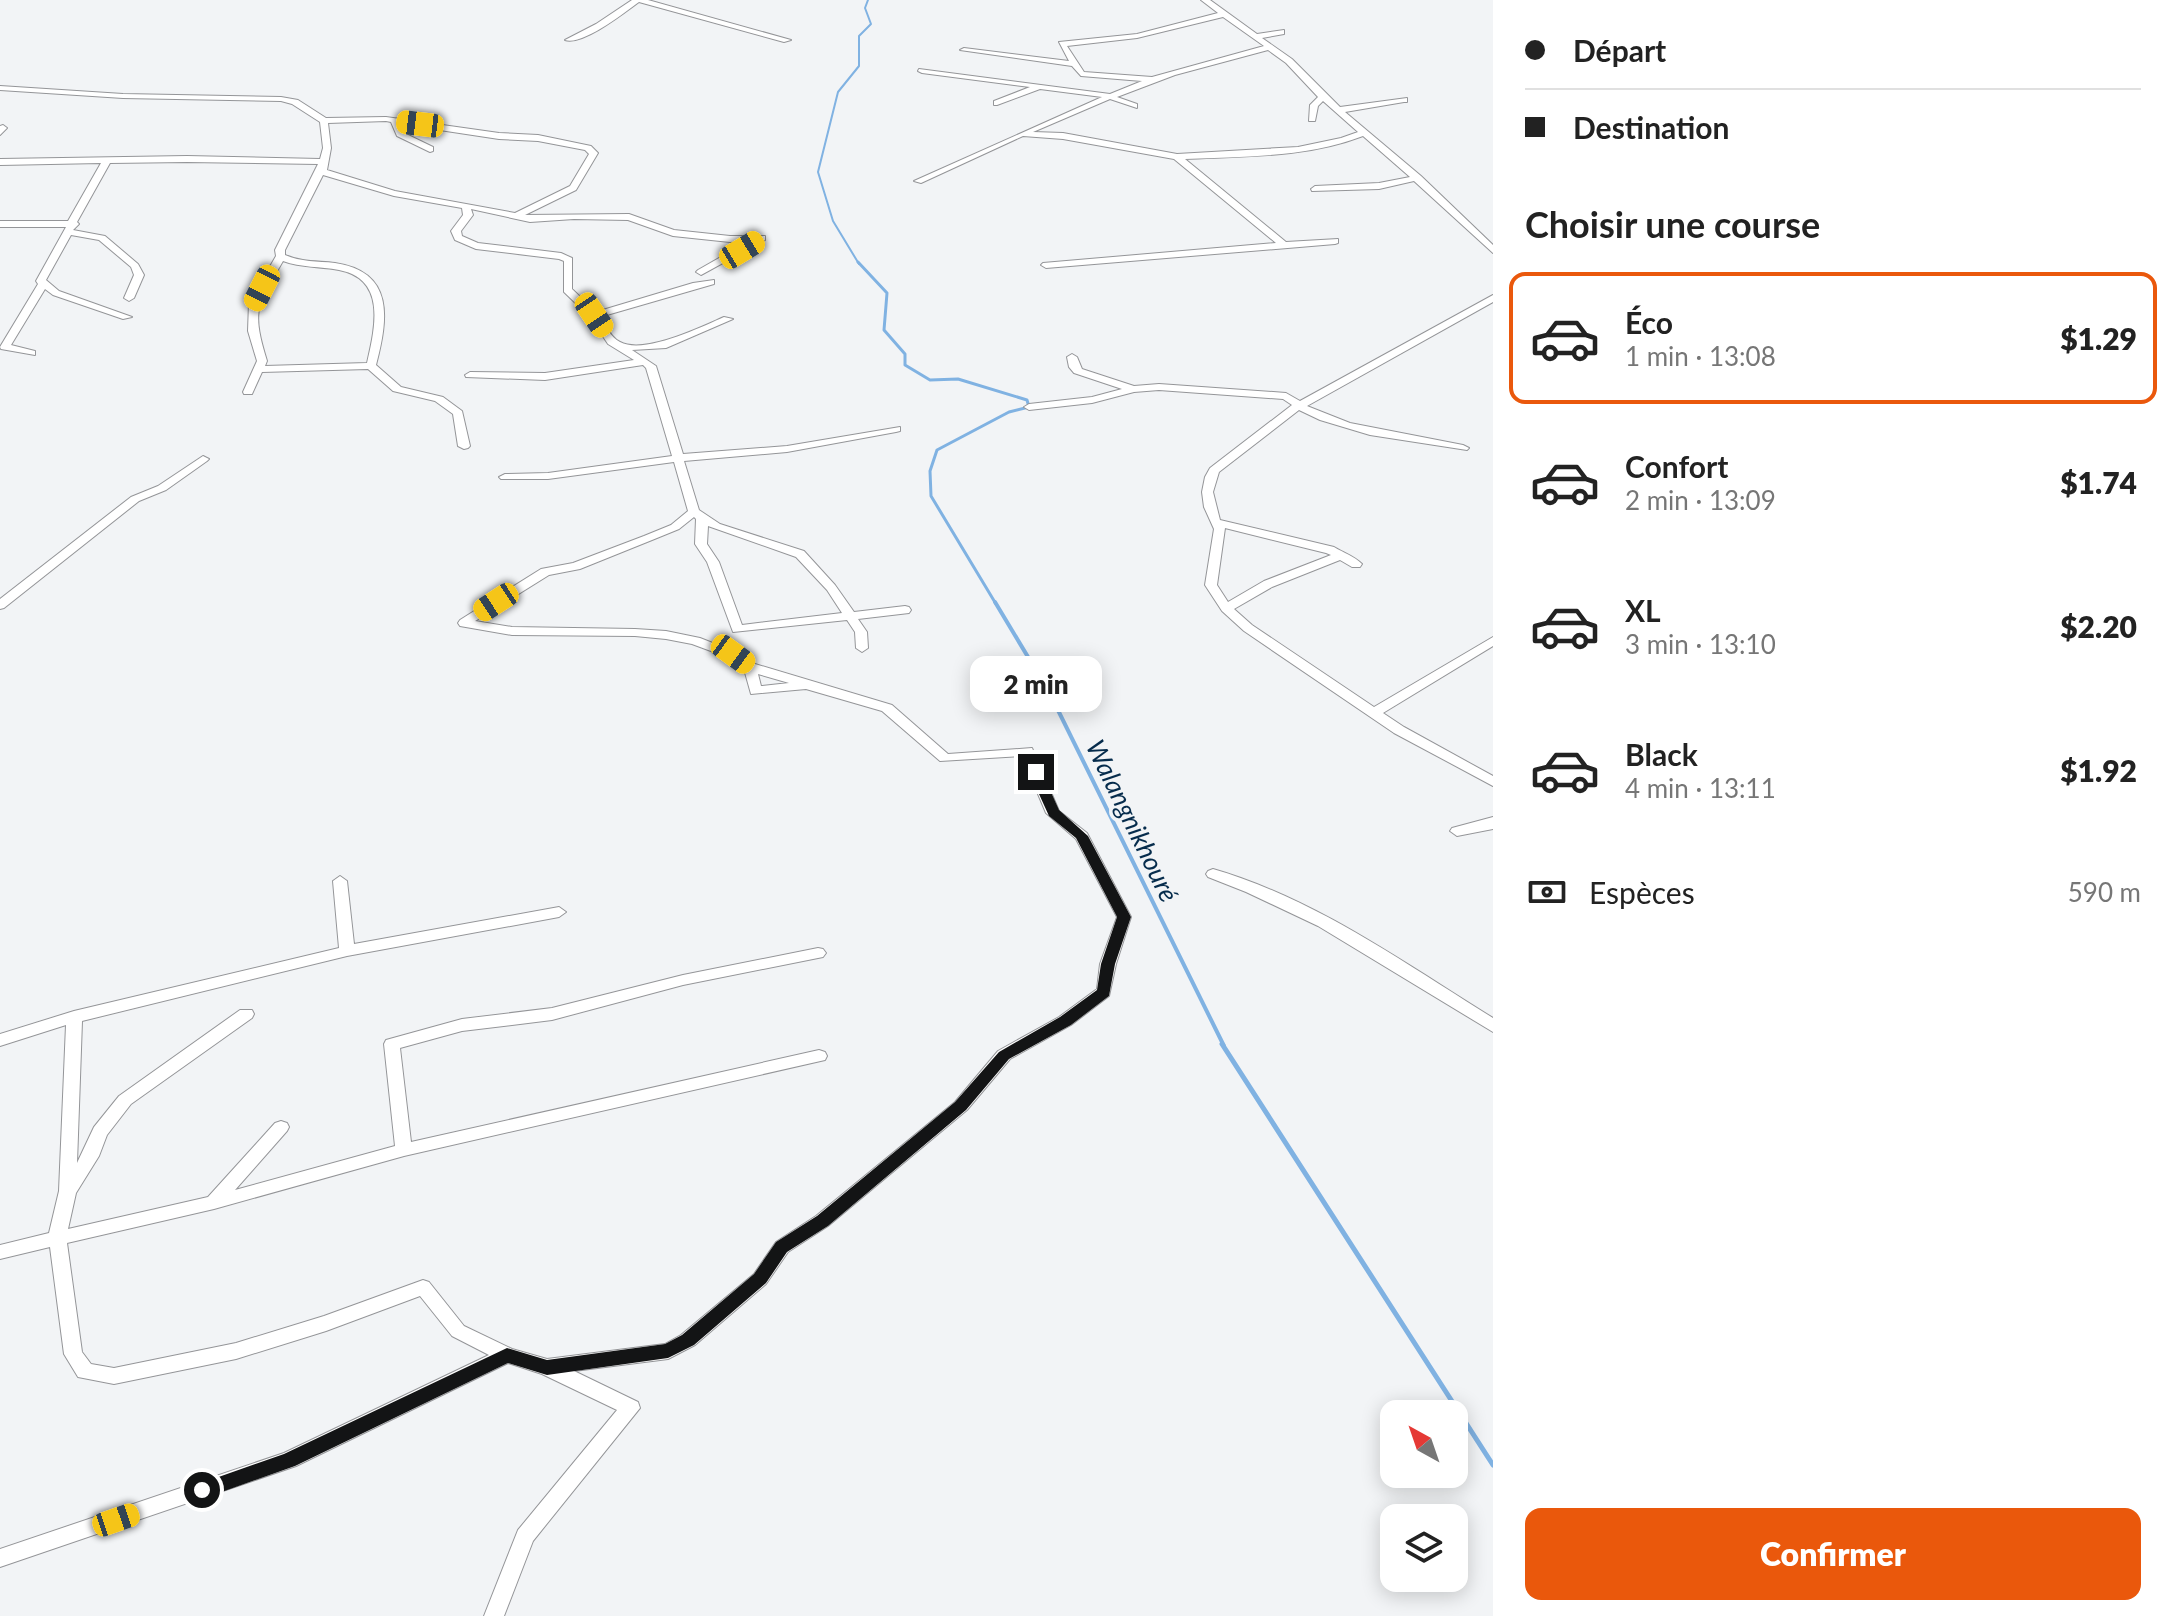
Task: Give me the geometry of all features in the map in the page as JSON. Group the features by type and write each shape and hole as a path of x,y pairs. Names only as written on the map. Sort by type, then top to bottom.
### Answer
{"street":[{"path":"569,40 599,26 639,0 787,40"},
{"path":"1205,0 1289,61 1323,97 1418,178 1493,250"},
{"path":"1154,80 1081,74 1062,44 1137,36 1224,14"},
{"path":"1255,37 1281,32"},
{"path":"918,181 1154,80 1201,63 1248,55 1269,47"},
{"path":"964,50 1074,64"},
{"path":"922,71 1113,96 1134,106"},
{"path":"0,88 123,96 281,99 295,102 324,121 395,121 499,136 538,138 588,148 594,153 573,188 514,217"},
{"path":"997,103 1037,88"},
{"path":"1312,119 1314,105 1323,97"},
{"path":"1339,110 1404,100"},
{"path":"248,392 262,361 253,331 254,303 281,256 280,250 322,165 327,148 324,121"},
{"path":"395,121 400,134 430,149"},
{"path":"1056,121 1063,136"},
{"path":"1022,134 1063,136 1177,157 1310,148 1346,142 1365,132"},
{"path":"1177,157 1282,243"},
{"path":"0,162 107,160 322,165"},
{"path":"31,353 5,347 72,228 79,205 107,160"},
{"path":"322,165 323,172 394,193 460,203 514,217 620,216 673,233 730,239 762,238 701,272"},
{"path":"1315,189 1379,186 1418,178"},
{"path":"460,203 466,206 468,215 456,231 458,238 476,246 561,256 569,260 567,290 594,315 612,342 651,366 698,516 701,544 713,562 737,629 905,610"},
{"path":"0,224 72,228 102,238 135,266 139,275 129,298"},
{"path":"1476,233 1492,233"},
{"path":"1046,265 1335,241"},
{"path":"281,256 301,264 348,269 376,290 382,311 381,329 371,366"},
{"path":"659,297 682,279"},
{"path":"594,315 619,311 711,282"},
{"path":"42,285 56,293 127,317"},
{"path":"1493,298 1293,409 1214,470 1207,482 1211,515 1220,529 1211,585 1226,608 1248,628 1373,713 1493,782"},
{"path":"623,347 662,346 728,319"},
{"path":"1072,357 1078,371 1134,389"},
{"path":"470,375 526,379 591,371 627,362 646,362"},
{"path":"261,369 371,366 397,389 439,399 458,413 464,446"},
{"path":"1029,407 1092,400 1134,389 1159,387 1286,396 1293,409 1337,424 1463,448"},
{"path":"505,477 548,476 678,458 787,449 896,429"},
{"path":"0,605 135,499 162,488 203,459"},
{"path":"547,1367 668,1351 688,1340 760,1279 782,1247 822,1221 961,1106 1004,1055 1065,1021 1104,992 1108,964 1124,917 1082,836 1053,813 1027,751 945,758 887,708 806,685 756,691 750,667 733,654 703,643 638,633 511,631 464,623 545,572 576,566 698,516 800,554 831,588 861,632 862,648"},
{"path":"1216,522 1343,555 1356,564"},
{"path":"1226,608 1268,584 1343,555"},
{"path":"1373,713 1493,641"},
{"path":"1457,831 1493,822"},
{"path":"1213,874 1258,889 1315,916 1493,1026"},
{"path":"340,881 347,951"},
{"path":"0,1040 74,1017 347,951 559,912"},
{"path":"404,1150 392,1044 462,1025 552,1014 683,980 818,953"},
{"path":"68,1191 91,1156 100,1132 125,1100 246,1014"},
{"path":"74,1017 68,1191 57,1237 73,1354 85,1371 114,1376 236,1351 326,1323 423,1287 458,1331 507,1355 547,1367 631,1408 525,1536 494,1616"},
{"path":"0,1252 214,1202 404,1150 819,1056"},
{"path":"214,1202 281,1127"},
{"path":"0,1558 289,1460 507,1355"}],"waterway":[{"name":"Walangnikhouré","path":"859,264 833,221 818,172 838,92 859,66 859,36 871,24 865,8 868,0"},
{"name":"Walangnikhouré","path":"858,262 887,293 884,330 905,354 905,365 930,380 958,379 1027,400 1029,407 1009,412 937,450 930,471 931,496 996,604"},
{"name":"Walangnikhouré","path":"995,602 1049,692 1224,1046"},
{"name":"Walangnikhouré","path":"1222,1044 1493,1465"}],"route":[{"path":"202,1490 289,1460 507,1355 547,1367 668,1351 688,1340 760,1279 782,1247 822,1221 961,1106 1004,1055 1065,1021 1104,992 1108,964 1124,917 1082,836 1053,813 1036,772"}]}
